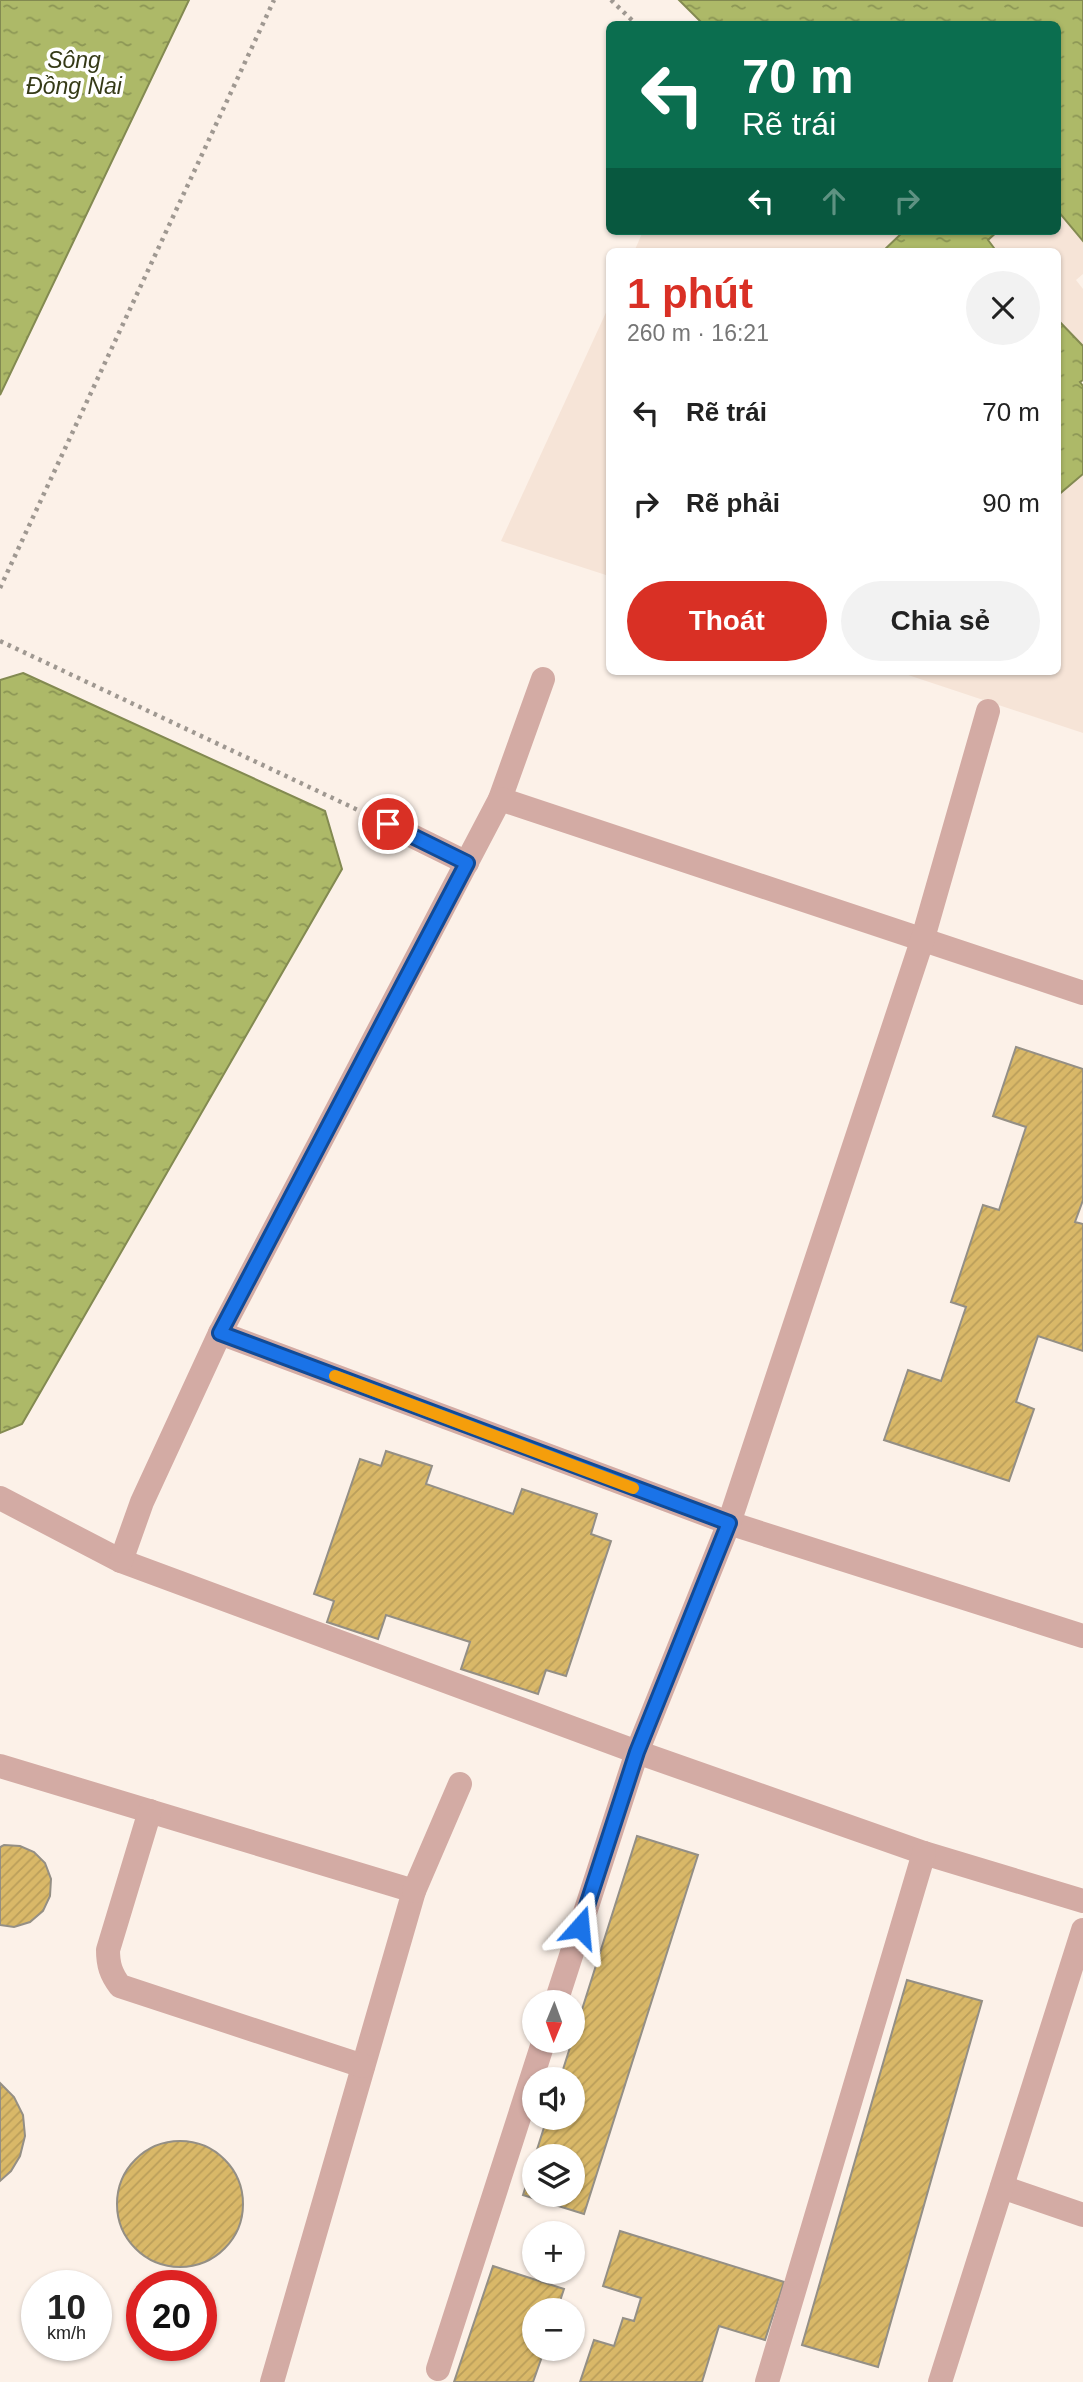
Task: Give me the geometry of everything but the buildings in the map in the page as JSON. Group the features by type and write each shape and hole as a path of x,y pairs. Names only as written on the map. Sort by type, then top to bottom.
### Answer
{"lane":[{"path":"121,1561 142,1502 220,1333 500,799 543,679"},
{"path":"560,1990 637,1752 729,1523 923,938 988,711"},
{"path":"500,799 1083,993"},
{"path":"388,824 467,863"},
{"path":"220,1333 729,1523 1083,1636"},
{"path":"0,1498 121,1561 637,1752 924,1853 1083,1901"},
{"path":"0,1766 414,1891"},
{"path":"272,2382 414,1891 460,1784"},
{"path":"150,1811 108,1950 108,1965 120,1986 363,2066"},
{"path":"768,2382 924,1853"},
{"path":"940,2382 1083,1930"},
{"path":"438,2370 540,2053"},
{"path":"1002,2187 1083,2215"}],"path":[{"path":"0,588 274,0"},
{"path":"611,0 633,21"},
{"path":"0,641 388,824"}],"shaded area":[{"path":"1061,215 1083,241 1083,274 1076,280 1083,289 1083,346 1061,323 1061,248 994,248 987,240 993,235 1061,235"},
{"path":"641,235 900,235 886,248 636,248"},
{"path":"606,313 606,575 501,541"},
{"path":"1083,474 1083,733 908,675 1061,675 1061,493"}],"water":[{"name":"Sông Đồng Nai","path":"0,0 189,0 0,395"},
{"path":"679,0 1083,0 1083,241 1061,215 1061,21 700,21"},
{"path":"900,235 994,235 988,240 994,248 886,248"},
{"path":"1061,323 1083,346 1083,380 1080,382 1083,386 1083,474 1061,493"},
{"path":"23,673 325,811 342,869 22,1424 0,1433 0,680"}],"slow traffic":[{"path":"335,1376 633,1488"}],"route":[{"path":"388,824 467,863 220,1333 729,1523 637,1752 580,1927"}]}
